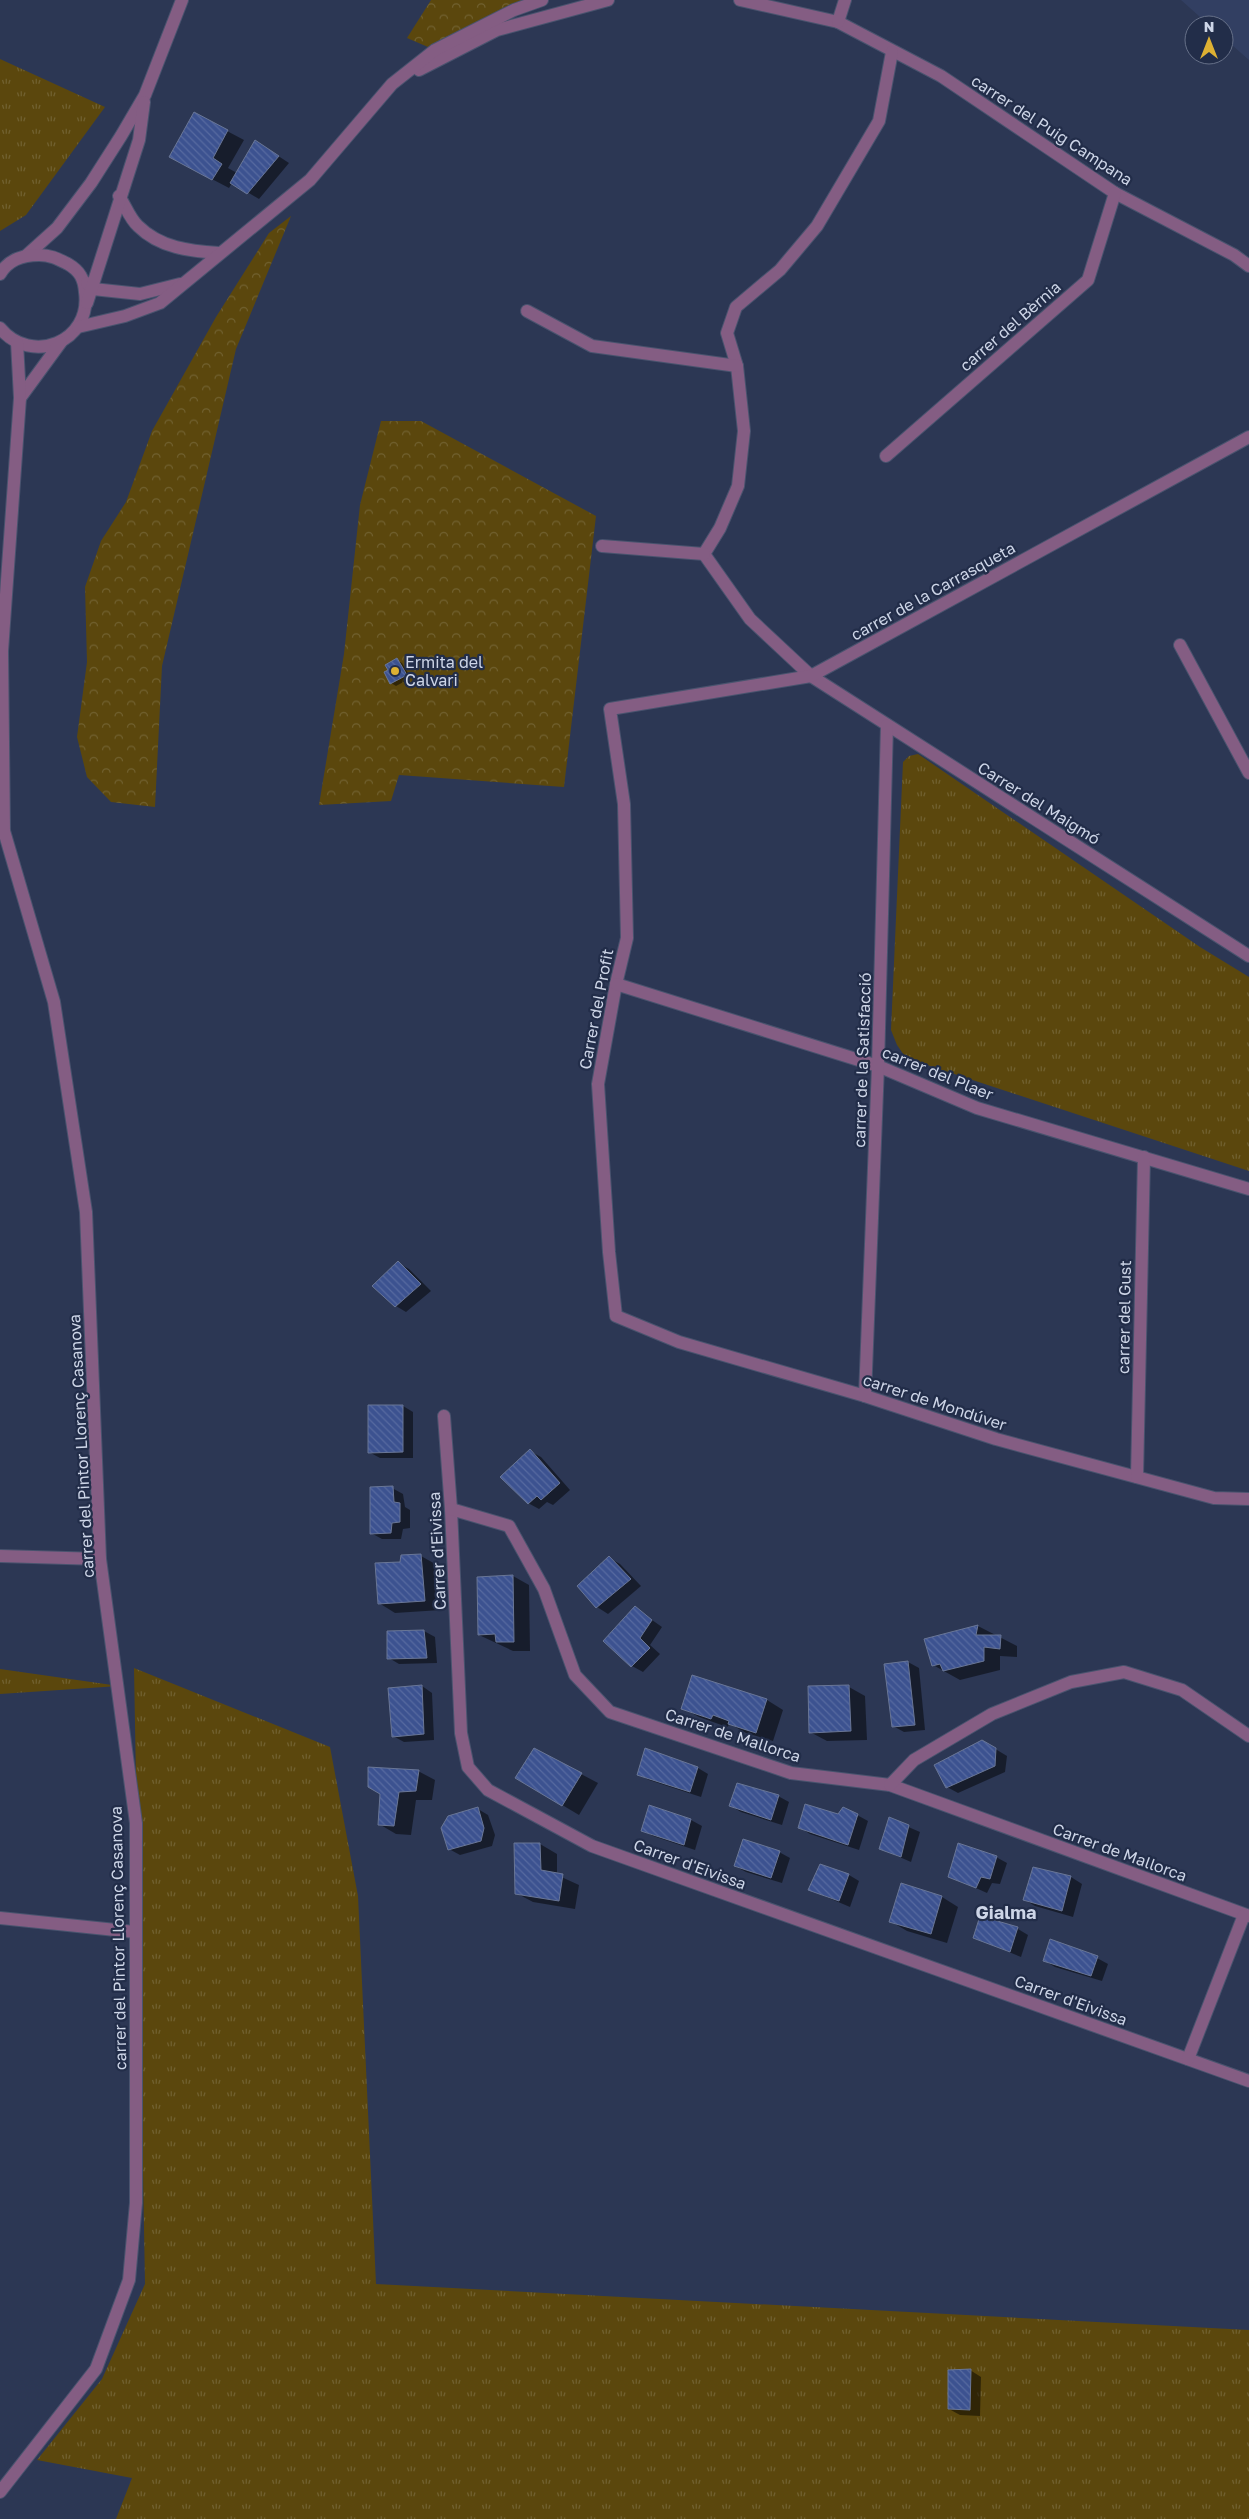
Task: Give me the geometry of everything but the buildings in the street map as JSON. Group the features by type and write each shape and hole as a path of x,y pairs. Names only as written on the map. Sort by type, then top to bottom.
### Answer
{"street":[{"path":"1,271 14,260 27,255 57,228 91,183 146,95 182,0"},
{"path":"78,327 125,316 160,303 219,252 310,180 392,84 435,50 514,10 542,0"},
{"path":"392,84 497,30 608,0"},
{"name":"carrer del Puig Campana","path":"740,0 838,22 941,76 1115,193 1234,255 1249,266"},
{"path":"838,22 845,0"},
{"path":"602,546 704,554 720,528 738,486 744,431 737,366 727,333 736,307 780,270 817,226 879,121 892,52"},
{"path":"20,398 61,342 78,327 93,289 119,196 139,140 146,95"},
{"name":"carrer del Bèrnia","path":"886,456 1088,280 1115,193"},
{"path":"119,196 137,226 156,239 185,250 219,252"},
{"path":"27,255 50,255 70,266 93,289 140,294 183,284"},
{"path":"83,278 87,303"},
{"path":"527,311 592,346 737,366"},
{"path":"0,328 16,342 39,348 61,342"},
{"name":"carrer del Pintor Llorenç Casanova","path":"0,2492 96,2368 129,2280 136,2203 136,1822 100,1558 86,1212 54,1002 4,831 2,651 4,579 20,398 16,342"},
{"name":"carrer de la Carrasqueta","path":"610,709 812,676 1249,436"},
{"name":"Carrer del Maigmó","path":"704,554 750,619 812,676 1249,956"},
{"path":"1180,645 1249,774"},
{"name":"Carrer del Profit","path":"610,709 624,814 627,938 616,984 598,1084 609,1252 616,1316"},
{"name":"carrer de la Satisfacció","path":"865,1396 878,1066 887,725"},
{"name":"carrer del Plaer","path":"616,984 878,1066 977,1108 1249,1189"},
{"name":"carrer del Gust","path":"1137,1477 1144,1157"},
{"name":"carrer de Mondúver","path":"616,1316 679,1342 865,1396 996,1440 1214,1498 1249,1499"},
{"name":"Carrer d'Eivissa","path":"444,1416 452,1509 461,1733 468,1766 488,1790 592,1846 1249,2081"},
{"name":"Carrer de Mallorca","path":"452,1509 509,1526 544,1589 575,1675 610,1712 791,1773 890,1785 1247,1915"},
{"path":"0,1556 100,1558"},
{"path":"890,1785 914,1760 992,1714 1071,1682 1124,1672 1182,1690 1249,1736"},
{"path":"1188,2058 1247,1915"},
{"path":"0,1918 135,1932"}],"shaded area":[{"path":"1181,0 1249,0 1249,60 1234,47 1234,15 1198,15"}],"green space":[{"path":"431,0 542,0 435,50 407,38"},
{"path":"0,59 105,107 26,215 0,231"},
{"path":"291,216 236,349 162,666 155,807 111,802 87,777 77,737 87,662 85,587 101,541 126,502 152,431 216,317 269,233"},
{"path":"381,421 421,421 596,516 564,787 399,775 391,801 319,805 344,654 360,505"},
{"path":"918,754 1200,947 1249,977 1249,1171 906,1058 897,1045 891,1030 903,762 909,756"},
{"path":"134,1668 330,1747 358,1896 376,2284 1249,2330 1249,2519 116,2519 132,2478 37,2460 102,2379 145,2284"},
{"path":"0,1669 119,1686 0,1694"}],"place":[{"name":"Ermita del Calvari","path":"395,671"}],"district":[{"name":"Gialma","path":"1006,1912"}]}
